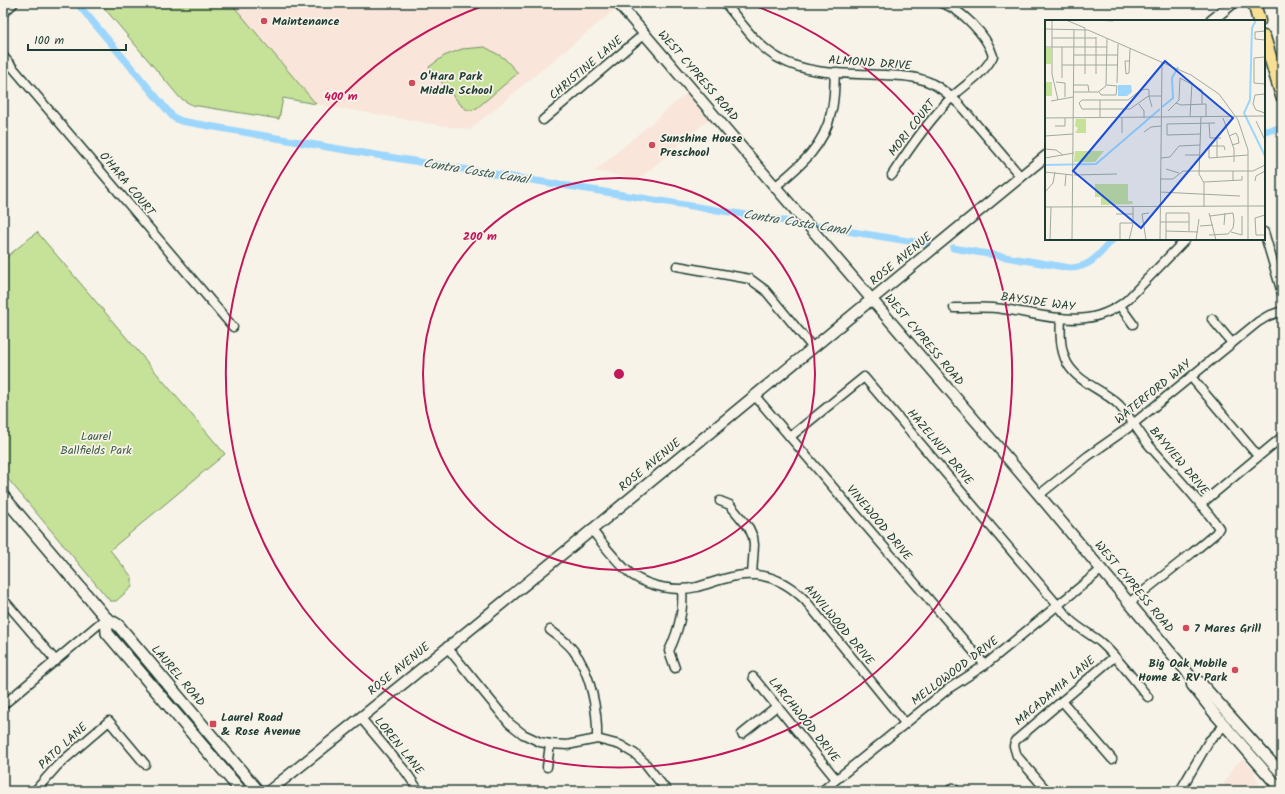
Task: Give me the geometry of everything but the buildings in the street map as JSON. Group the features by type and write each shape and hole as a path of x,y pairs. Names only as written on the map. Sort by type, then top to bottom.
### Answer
{"main road":[{"path":"3,11 12,3"},
{"path":"1254,3 1259,20"},
{"path":"1265,40 1282,96"},
{"name":"LAUREL ROAD","path":"3,496 106,618 118,625 258,791"},
{"name":"LAUREL ROAD","path":"106,618 108,633 242,791"}],"street":[{"name":"WEST CYPRESS ROAD","path":"618,3 1040,495 1192,678 1200,682 1282,774"},
{"name":"ALMOND DRIVE","path":"725,3 767,51 795,66 811,70 907,76 921,79 933,84 952,97 1021,176"},
{"name":"MORI COURT","path":"892,175 921,132 952,97 985,68 993,56 991,48 987,42 966,18 957,10 940,3"},
{"path":"1212,20 1233,3"},
{"name":"CHRISTINE LANE","path":"543,120 644,34"},
{"name":"O'HARA COURT","path":"3,56 233,327"},
{"path":"776,186 804,162 820,142 834,101 835,72"},
{"name":"ROSE AVENUE","path":"269,791 447,648 1045,157"},
{"path":"1265,235 1282,293"},
{"name":"BAYSIDE WAY","path":"954,308 983,307 1082,320 1096,316 1120,306 1185,240"},
{"path":"677,266 750,279 764,290 813,348"},
{"path":"1120,306 1133,324"},
{"name":"WATERFORD WAY","path":"1040,495 1088,456 1117,437 1258,322 1268,316 1282,311"},
{"name":"BAYVIEW DRIVE","path":"1061,318 1060,339 1068,364 1084,382 1107,395 1119,405 1148,443 1219,527 1219,529 1192,553 1129,603"},
{"path":"1212,319 1232,343"},
{"name":"HAZELNUT DRIVE","path":"790,437 864,377 1058,605"},
{"path":"1191,377 1258,456"},
{"name":"VINEWOOD DRIVE","path":"755,396 985,665"},
{"path":"1200,505 1282,437"},
{"path":"720,502 730,505 749,528 753,537 754,545 752,575"},
{"name":"ANVILWOOD DRIVE","path":"591,529 619,563 633,575 653,585 682,589 696,587 730,576 752,575 762,575 774,578 784,584 795,591 804,600 905,723"},
{"name":"MELLOWOOD DRIVE","path":"822,791 948,689 985,665 1102,569"},
{"path":"675,668 669,651 676,636 682,612 682,589"},
{"path":"3,599 56,661"},
{"path":"1058,605 1071,621 1080,629 1099,641 1148,697"},
{"path":"3,706 106,618"},
{"path":"550,630 572,649 581,661 587,675 597,714 597,739"},
{"path":"447,648 509,723 522,734 540,742 550,744 567,745 597,739 620,746 634,754 645,763 667,791"},
{"name":"MACADAMIA LANE","path":"1047,791 1017,756 1014,746 1015,741 1114,657"},
{"name":"LARCHWOOD DRIVE","path":"753,677 836,779"},
{"name":"WEST CYPRESS ROAD","path":"1192,678 1192,685 1225,726 1282,791"},
{"path":"1062,701 1112,759"},
{"path":"742,734 777,706"},
{"name":"LOREN LANE","path":"360,717 406,772 419,791"},
{"name":"PATO LANE","path":"36,791 57,766 109,721 145,764"},
{"path":"1180,791 1209,741 1225,726"},
{"path":"547,767 550,744"},
{"path":"949,791 953,788 956,791"}],"shaded area":[{"name":"O'Hara Park Middle School","path":"231,3 608,3 614,10 469,130 316,104"},
{"name":"Sunshine House Preschool","path":"687,93 709,119 639,179 595,171"},
{"path":"1243,759 1254,771 1261,791 1220,791 1234,766"}],"green space":[{"path":"100,3 231,3 316,104 283,98 279,119 192,105 180,98"},
{"path":"485,47 504,58 518,73 477,108 468,110 460,104 429,67 444,56 462,49"},
{"name":"Laurel Ballfields Park","path":"37,232 225,454 110,550 132,577 132,587 116,601 110,601 3,473 3,260"}],"waterway":[{"name":"Contra Costa Canal","path":"77,3 173,117 181,121 333,148 927,244"},
{"name":"Contra Costa Canal","path":"1265,131 1282,128"},
{"name":"Contra Costa Canal","path":"953,248 1070,268 1078,267 1090,262 1099,255 1112,240"}],"place":[{"name":"Maintenance","path":"264,21"},
{"name":"O'Hara Park Middle School","path":"412,83"},
{"name":"Sunshine House Preschool","path":"652,145"},
{"name":"7 Mares Grill","path":"1186,628"},
{"name":"Big Oak Mobile Home & RV Park","path":"1235,670"},
{"name":"Laurel Road & Rose Avenue","path":"213,724"}]}
